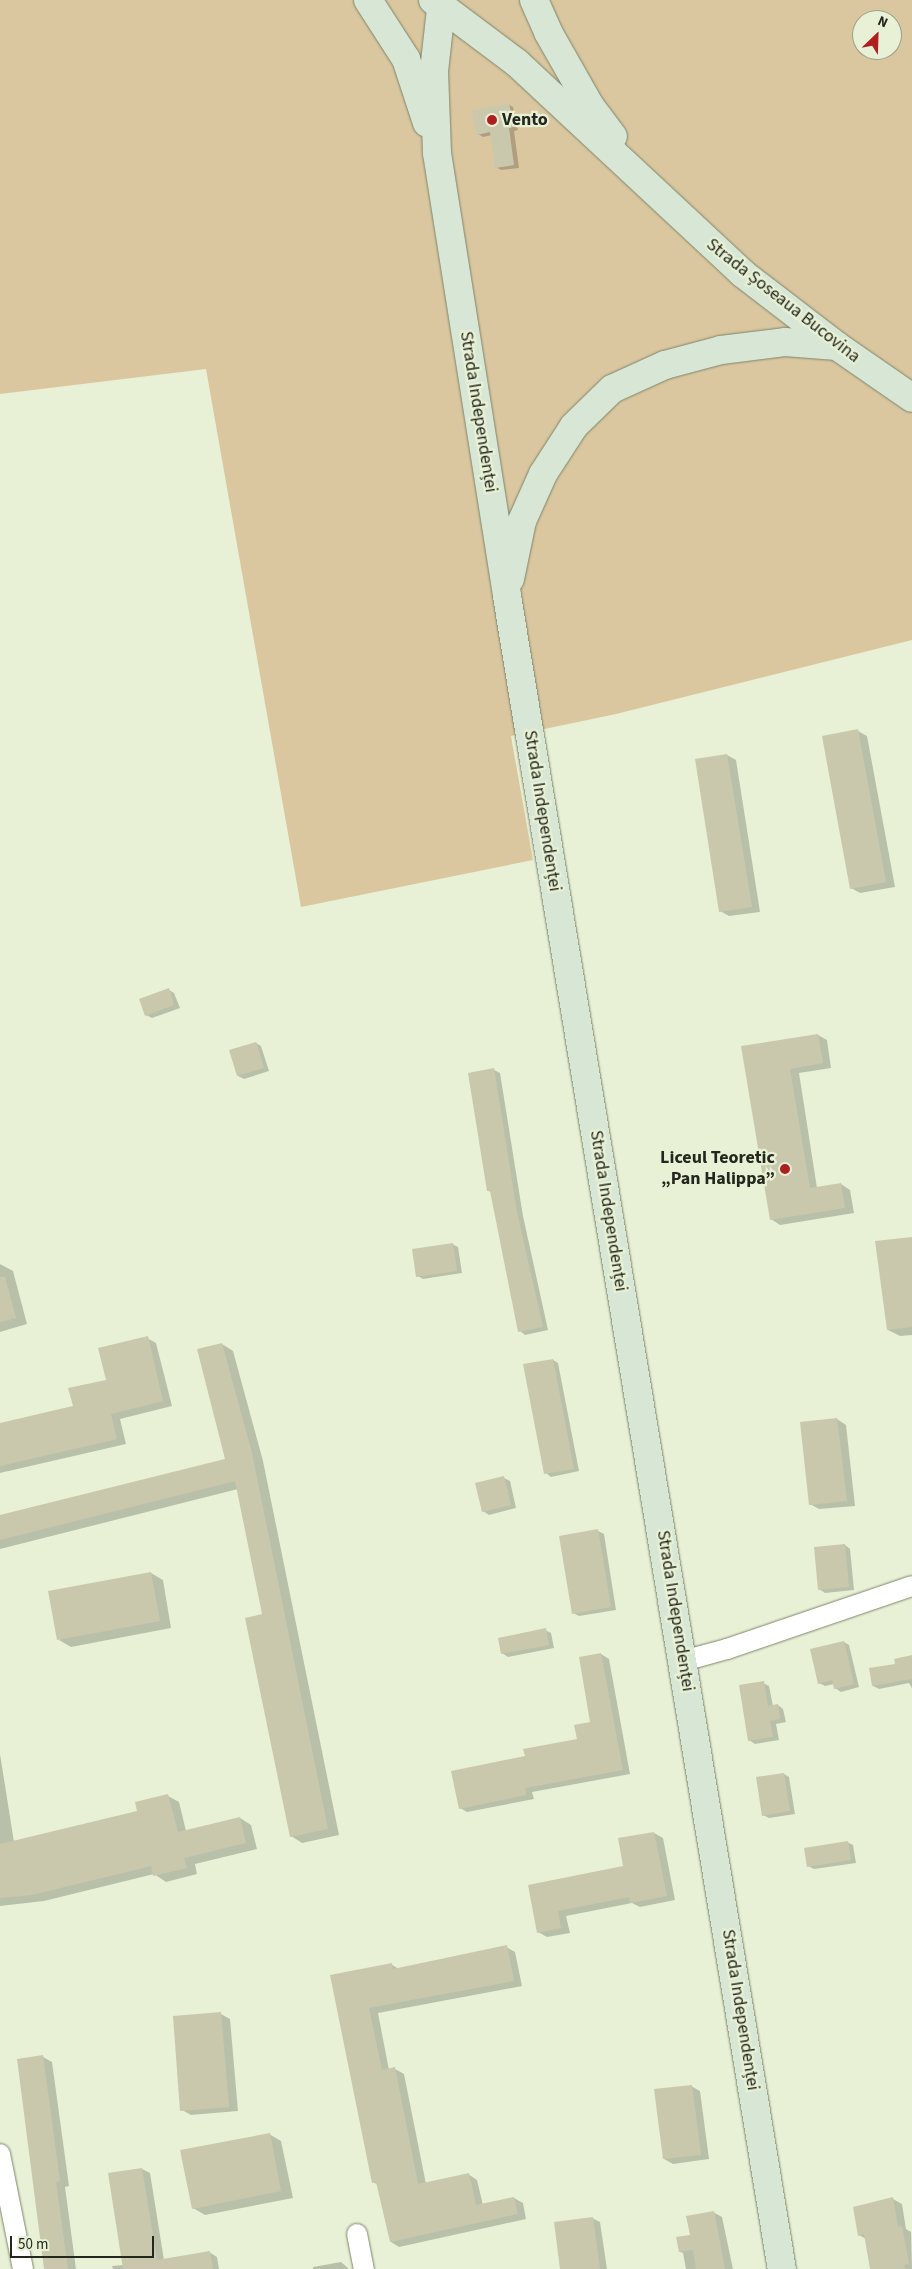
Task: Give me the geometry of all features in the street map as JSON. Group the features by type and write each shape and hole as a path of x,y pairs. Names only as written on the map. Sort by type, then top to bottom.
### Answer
{"main road":[{"name":"Strada Independenței","path":"368,0 406,60 437,153"},
{"name":"Strada Șoseaua Bucovina","path":"534,0 548,32 590,106 660,196"},
{"name":"Strada Independenței","path":"438,2 434,71 437,153 506,596 782,2269"},
{"name":"Strada Șoseaua Bucovina","path":"438,2 517,63 742,273 837,346 912,398"},
{"path":"506,596 522,521 542,474 574,426 612,389 665,365 720,350 785,342 837,346"}],"street":[{"path":"683,1661 727,1650 912,1586"},
{"path":"0,2154 8,2237 23,2269"},
{"path":"357,2234 364,2269"}],"shaded area":[{"path":"0,0 912,0 912,640 616,714 511,736 533,860 301,907 206,369 0,394"}],"building":[{"path":"509,103 514,127 509,128 514,165 495,168 490,132 477,135 472,111"},
{"path":"858,729 886,882 850,889 822,736"},
{"path":"727,754 752,907 719,912 695,759"},
{"path":"169,988 174,1005 145,1016 139,999"},
{"path":"818,1034 823,1063 790,1069 810,1188 841,1183 845,1208 770,1220 741,1046"},
{"path":"256,1042 264,1068 237,1076 229,1050"},
{"path":"494,1068 517,1212 543,1327 518,1332 490,1191 487,1191 468,1073"},
{"path":"912,1237 912,1327 887,1330 875,1241"},
{"path":"453,1243 457,1271 416,1277 412,1249"},
{"path":"0,1277 5,1277 16,1318 0,1322"},
{"path":"148,1336 163,1401 111,1414 117,1439 0,1466 0,1423 73,1406 68,1388 106,1380 98,1348"},
{"path":"222,1343 252,1453 328,1829 290,1837 245,1618 262,1614 235,1481 0,1540 0,1515 225,1459 197,1349"},
{"path":"553,1359 574,1469 544,1474 523,1364"},
{"path":"837,1418 847,1501 809,1505 800,1422"},
{"path":"504,1476 511,1505 482,1512 475,1483"},
{"path":"598,1529 611,1607 572,1614 559,1536"},
{"path":"845,1544 849,1587 818,1590 814,1547"},
{"path":"151,1572 160,1621 57,1640 48,1591"},
{"path":"546,1628 549,1645 501,1654 498,1638"},
{"path":"844,1641 854,1684 834,1689 832,1680 818,1684 810,1649"},
{"path":"601,1653 623,1770 525,1788 526,1795 459,1809 451,1771 525,1756 523,1749 577,1739 574,1725 590,1722 579,1657"},
{"path":"912,1655 912,1679 872,1686 869,1668 895,1664 894,1659"},
{"path":"764,1681 768,1706 778,1704 780,1719 770,1721 773,1737 748,1741 739,1685"},
{"path":"784,1773 790,1811 762,1816 756,1777"},
{"path":"168,1794 178,1832 240,1817 246,1843 184,1858 187,1868 153,1876 151,1866 32,1895 0,1898 0,1844 137,1811 135,1802"},
{"path":"654,1832 667,1896 630,1903 629,1897 558,1911 561,1928 537,1933 528,1885 623,1866 618,1838"},
{"path":"848,1841 851,1860 807,1867 804,1848"},
{"path":"507,1945 514,1981 369,2008 382,2070 395,2067 418,2184 469,2173 476,2205 514,2197 518,2214 390,2242 376,2182 372,2183 330,1975 392,1963 393,1969"},
{"path":"221,2012 229,2107 180,2111 173,2016"},
{"path":"43,2055 60,2181 56,2182 68,2269 44,2269 17,2059"},
{"path":"692,2085 701,2155 663,2159 654,2089"},
{"path":"270,2133 281,2191 192,2209 180,2150"},
{"path":"142,2168 157,2260 210,2251 213,2269 123,2269 108,2173"},
{"path":"893,2197 898,2227 902,2226 909,2264 904,2265 905,2269 870,2269 864,2234 858,2236 853,2207"},
{"path":"714,2211 725,2269 696,2269 693,2250 679,2252 676,2237 690,2235 686,2216"},
{"path":"593,2217 600,2269 560,2269 554,2222"}],"place":[{"name":"Vento","path":"492,120"},
{"name":"Liceul Teoretic „Pan Halippa”","path":"785,1169"}]}
